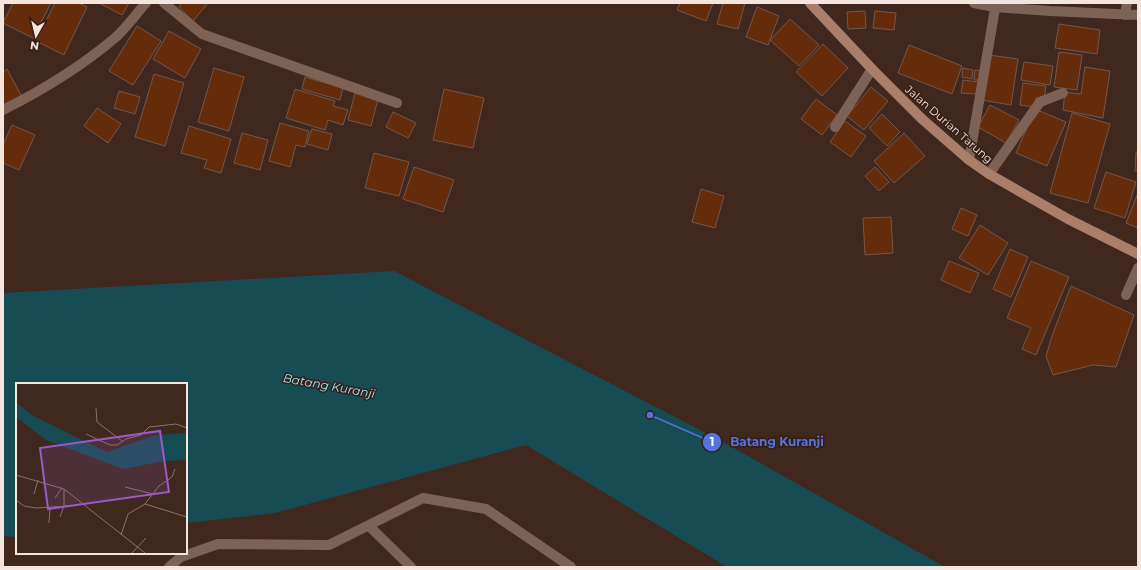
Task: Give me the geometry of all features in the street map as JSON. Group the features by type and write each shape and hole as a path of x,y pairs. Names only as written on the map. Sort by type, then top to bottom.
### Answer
{"street":[{"path":"3,110 82,63 117,36 146,3"},
{"path":"164,3 202,34 397,103"},
{"name":"Jalan Durian Tarung","path":"810,3 872,70 922,119 969,160 988,174 1068,219 1138,254"},
{"path":"974,3 1138,15"},
{"path":"1125,15 1127,3"},
{"path":"969,160 995,5"},
{"path":"835,127 872,70"},
{"path":"988,174 1040,102 1063,93"},
{"path":"1126,295 1138,268"},
{"path":"169,567 181,557 218,544 329,545 423,498 486,509 571,567"},
{"path":"369,526 411,567"}],"water":[{"path":"394,271 723,442 945,567 727,567 526,445 275,513 187,523 187,383 16,383 16,537 3,536 3,293"}],"building":[{"path":"13,3 51,3 33,38 3,23"},
{"path":"55,3 79,3 87,7 64,55 36,41"},
{"path":"99,3 129,3 122,15"},
{"path":"182,3 208,3 193,21 179,7"},
{"path":"680,3 713,3 706,21 677,10"},
{"path":"723,3 745,3 738,29 717,24"},
{"path":"757,7 779,16 768,45 746,37"},
{"path":"865,11 866,28 848,29 847,12"},
{"path":"875,11 896,13 894,30 873,28"},
{"path":"790,19 819,45 799,66 770,40"},
{"path":"1059,24 1100,30 1097,54 1055,48"},
{"path":"137,26 161,41 133,85 109,71"},
{"path":"169,31 201,49 185,78 153,59"},
{"path":"823,44 848,68 822,96 796,72"},
{"path":"909,45 962,66 952,94 898,73"},
{"path":"1059,52 1082,55 1077,90 1054,87"},
{"path":"989,55 1018,59 1011,105 982,100"},
{"path":"1024,62 1053,66 1050,85 1021,80"},
{"path":"1085,67 1110,71 1103,118 1063,110 1065,92 1081,94"},
{"path":"214,68 244,77 229,131 198,122"},
{"path":"963,68 973,70 972,79 962,77"},
{"path":"7,69 22,97 3,107 3,72"},
{"path":"975,70 982,71 981,80 974,80"},
{"path":"154,74 184,83 165,146 135,137"},
{"path":"305,77 343,88 340,100 302,89"},
{"path":"963,80 978,82 976,94 961,93"},
{"path":"1023,83 1046,86 1044,99 1036,98 1035,107 1020,105"},
{"path":"871,87 888,101 864,130 847,116"},
{"path":"295,89 335,101 333,106 348,110 343,125 328,120 325,130 286,118"},
{"path":"444,89 484,98 473,148 433,140"},
{"path":"119,91 140,97 135,114 114,108"},
{"path":"355,93 378,99 371,126 348,120"},
{"path":"816,99 837,115 822,135 801,119"},
{"path":"990,105 1019,120 1006,143 978,127"},
{"path":"97,108 121,124 108,143 84,126"},
{"path":"1035,109 1066,122 1047,166 1016,153"},
{"path":"393,112 416,123 408,138 386,127"},
{"path":"1072,113 1110,124 1088,203 1050,193"},
{"path":"882,114 900,132 887,146 869,128"},
{"path":"845,121 866,136 851,157 830,142"},
{"path":"280,123 309,131 305,147 296,145 290,167 269,161"},
{"path":"12,125 35,135 19,170 3,163 3,145"},
{"path":"189,126 231,139 221,173 204,168 207,160 181,153"},
{"path":"312,129 332,134 328,150 307,144"},
{"path":"242,133 268,140 260,170 234,163"},
{"path":"904,133 925,156 894,183 874,161"},
{"path":"1136,152 1138,152 1138,171 1135,171"},
{"path":"374,153 409,162 399,196 365,188"},
{"path":"414,167 454,180 443,212 403,199"},
{"path":"875,167 889,182 879,191 865,176"},
{"path":"1106,172 1136,182 1125,218 1094,208"},
{"path":"701,189 724,196 715,228 692,222"},
{"path":"1138,193 1138,228 1126,223"},
{"path":"961,208 977,215 968,236 952,229"},
{"path":"891,217 893,253 865,255 863,218"},
{"path":"980,225 1008,243 988,275 959,258"},
{"path":"1010,249 1028,257 1011,297 993,289"},
{"path":"949,261 979,273 970,293 941,280"},
{"path":"1031,261 1069,277 1036,355 1022,349 1031,328 1007,318"},
{"path":"1071,286 1134,315 1116,367 1093,365 1053,375 1046,356"}],"place":[{"name":"Batang Kuranji","path":"650,415"}]}
